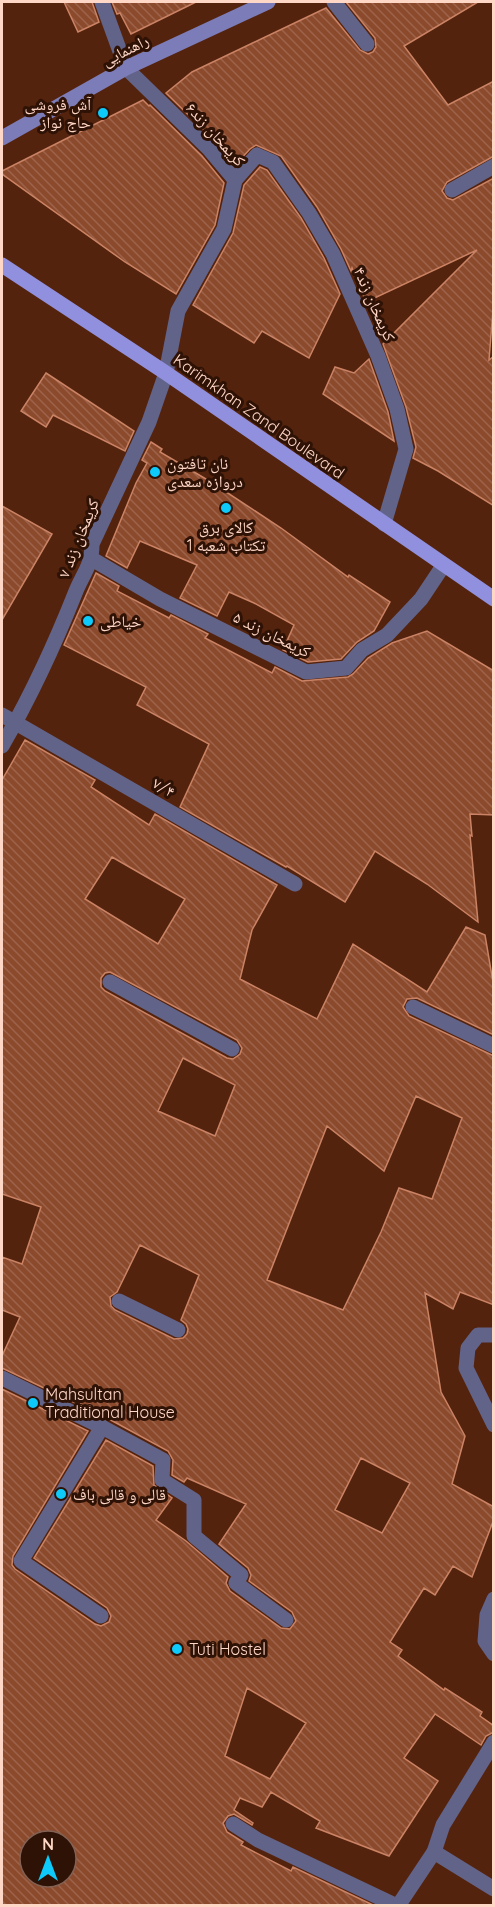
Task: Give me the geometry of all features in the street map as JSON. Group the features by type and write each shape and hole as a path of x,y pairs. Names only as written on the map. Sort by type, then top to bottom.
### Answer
{"main road":[{"name":"Karimkhan Zand Boulevard","path":"2,265 166,373 494,599"}],"street":[{"path":"102,2 126,68"},
{"name":"راهنمایی","path":"2,138 126,68 268,2"},
{"path":"334,2 367,44"},
{"name":"کریمخان زند۶","path":"126,68 209,149 235,180 224,229 178,311 166,373"},
{"name":"کریمخان زند۴","path":"235,180 257,155 273,162 309,213 333,254 378,356 397,409 406,449 384,524"},
{"path":"452,190 494,166"},
{"name":"کریمخان زند ۷","path":"2,746 8,718 51,650 92,559 92,544 148,422 166,373"},
{"name":"کریمخان زند ۵","path":"92,559 160,599 306,672 346,668 362,650 387,635 421,599 443,566"},
{"name":"۷/۴","path":"8,718 295,884"},
{"path":"110,982 232,1049"},
{"path":"413,1007 494,1046"},
{"path":"119,1301 178,1330"},
{"path":"494,1335 478,1335 468,1348 466,1368 494,1425"},
{"path":"2,1378 163,1460 162,1479 194,1500 194,1536 241,1575 236,1583 286,1620"},
{"path":"101,1616 21,1561 102,1427"},
{"path":"494,1599 487,1615 485,1641 494,1654"},
{"path":"233,1824 258,1840 397,1905 434,1852 443,1825 494,1742"},
{"path":"434,1852 494,1889"}],"building":[{"path":"64,2 92,2 99,22 78,32"},
{"path":"112,2 196,2 131,34 120,13 117,14"},
{"path":"346,2 478,2 404,46 448,105 494,81 494,156 447,182 442,191 447,198 453,200 494,178 494,298 489,360 494,356 494,506 413,458 416,447 406,407 383,344 477,250 366,302 352,268 351,271 317,207 281,156 256,145 235,165 216,142 166,93 192,72 326,8 360,50 368,54 373,52 376,47 375,38"},
{"path":"143,100 202,156 224,183 215,225 176,294 125,262 2,174 2,171"},
{"path":"260,167 267,170 301,218 324,258 340,294 309,358 262,331 254,343 193,305 233,233 244,185"},
{"path":"369,359 388,412 394,441 323,394 335,367 354,373"},
{"path":"46,373 134,431 125,451 53,415 46,427 21,411"},
{"path":"151,442 162,449 160,452 211,482 281,528 348,577 349,575 390,602 374,631 357,642 341,659 308,662 283,650 294,625 254,603 229,592 217,616 180,598 197,565 140,541 127,568 106,556 136,483 147,463 142,460"},
{"path":"2,506 52,534 2,620"},
{"path":"96,573 119,586 117,591 169,618 171,615 208,634 205,638 272,673 275,667 302,681 348,677 368,658 392,643 427,631 494,671 494,815 470,814 478,922 427,884 375,851 345,902 287,866 180,807 209,744 137,705 146,687 64,645"},
{"path":"25,740 95,780 91,787 149,825 155,814 277,885 252,930 240,979 317,1019 353,944 427,992 466,927 485,935 494,988 494,1035 417,998 407,999 403,1007 409,1016 494,1056 494,1305 460,1292 453,1309 425,1293 441,1392 465,1436 452,1484 494,1507 494,1519 472,1577 453,1566 435,1595 424,1588 390,1642 402,1650 398,1656 444,1690 445,1688 482,1712 480,1716 494,1726 494,1732 486,1736 481,1745 435,1714 404,1758 438,1781 389,1856 316,1828 320,1821 271,1792 262,1807 240,1798 234,1810 253,1823 252,1825 234,1814 228,1816 223,1823 227,1832 243,1842 241,1845 291,1871 293,1867 373,1905 2,1905 2,1389 88,1431 13,1556 12,1565 15,1569 95,1624 101,1626 109,1622 111,1616 107,1608 34,1558 106,1440 153,1466 154,1485 172,1498 156,1520 186,1541 228,1577 226,1583 230,1591 281,1628 290,1629 296,1621 292,1612 249,1581 251,1575 248,1568 219,1544 246,1504 187,1478 184,1482 172,1475 173,1460 168,1451 107,1418 2,1368 2,1356 20,1317 2,1310 2,1257 22,1264 41,1207 2,1194 2,780","holes":["112,857 185,899 158,944 85,899","110,972 237,1040 242,1048 240,1054 233,1059 227,1058 105,991 101,987 101,978 105,973","183,1058 235,1085 215,1136 158,1111","416,1096 462,1118 432,1199 399,1188 381,1232 343,1310 267,1280 327,1126 384,1171","140,1245 199,1275 181,1320 188,1329 183,1338 174,1339 115,1310 111,1306 110,1297 117,1292","361,1458 410,1483 382,1533 335,1510","247,1688 306,1723 270,1779 225,1756"]}],"place":[{"name":"آش فروشی حاج نواز","path":"103,113"},
{"name":"نان تافتون دروازه سعدی","path":"155,472"},
{"name":"کالای برق تکتاب شعبه 1","path":"226,508"},
{"name":"خیاطی","path":"88,621"},
{"name":"Mahsultan Traditional House","path":"33,1403"},
{"name":"قالی و قالی باف","path":"61,1494"},
{"name":"Tuti Hostel","path":"177,1649"}]}
